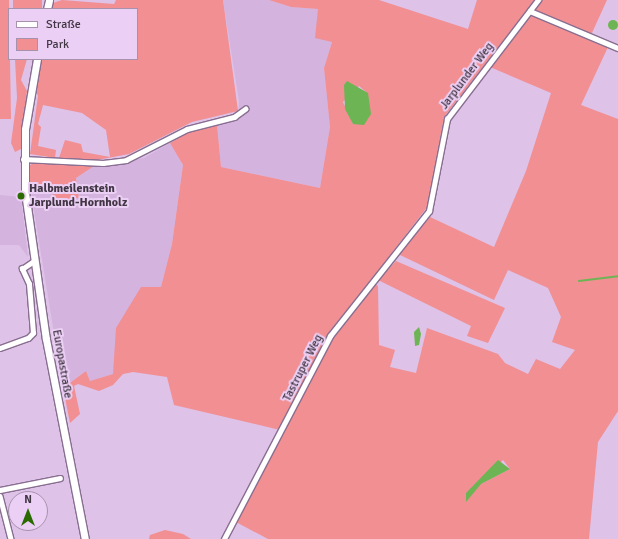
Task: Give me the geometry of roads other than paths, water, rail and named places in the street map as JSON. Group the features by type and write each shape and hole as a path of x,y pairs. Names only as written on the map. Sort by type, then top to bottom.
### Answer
{"main road":[{"name":"Europastraße","path":"37,60 26,115 23,159 25,192 34,261 85,539"}],"street":[{"name":"Jarplunder Weg","path":"423,220 435,193 447,119 538,0"},
{"path":"530,11 618,48"},
{"path":"23,159 103,163 126,160 187,129 234,117 245,109"},
{"name":"Tastruper Weg","path":"224,539 330,336 423,220"},
{"path":"0,348 28,338 33,333 29,284 22,269 34,261"},
{"path":"0,490 60,478"},
{"path":"0,496 11,539"}],"waterway":[{"path":"579,281 618,276"}],"place":[{"name":"Halbmeilenstein Jarplund-Hornholz","path":"21,196"}]}
